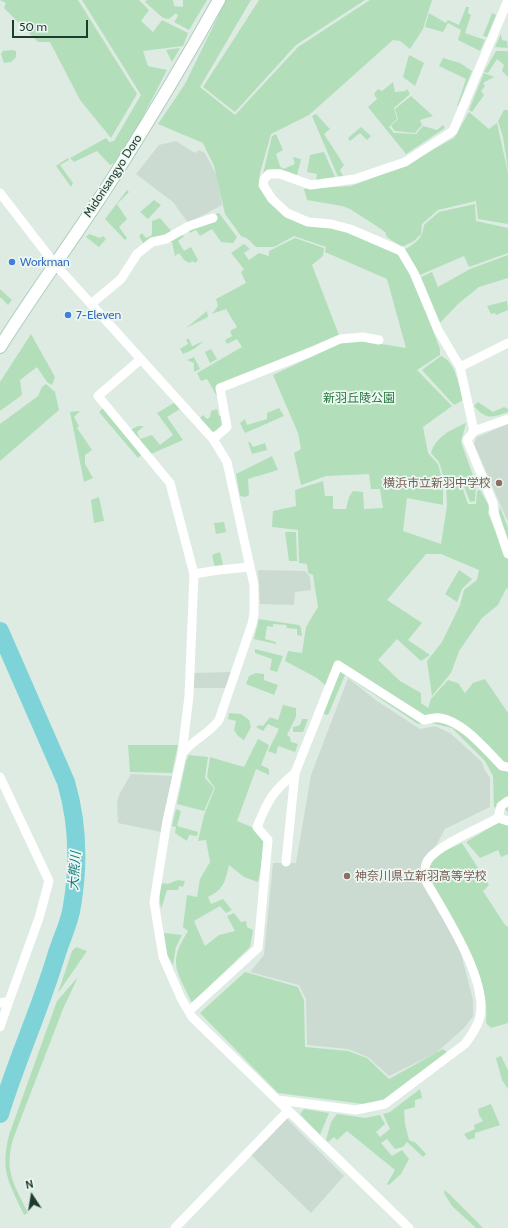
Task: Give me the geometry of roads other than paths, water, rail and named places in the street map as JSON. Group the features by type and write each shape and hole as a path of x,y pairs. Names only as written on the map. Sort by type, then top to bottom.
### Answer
{"main road":[{"name":"Midorisangyo Doro","path":"0,347 54,263 115,174 179,72 219,0"}],"street":[{"path":"474,431 460,367 438,330 414,273 401,251 350,229 330,224 308,222 287,213 272,199 263,185 264,179 269,174 280,174 311,185 355,179 405,162 452,131 508,0"},
{"path":"0,193 54,263 213,439 227,462 254,585 254,614 222,712 215,726 188,746 182,754"},
{"path":"91,304 121,279 138,254 152,242 166,239 189,226 213,218"},
{"path":"213,439 227,427 220,388 340,339 364,337 380,340"},
{"path":"460,367 508,343"},
{"path":"141,359 98,396 170,483 194,574 189,696 182,754 166,828 154,902 163,957 181,998 192,1017 409,1228"},
{"path":"508,419 474,431 467,440 493,502 494,513 508,554"},
{"path":"194,574 250,567"},
{"path":"286,862 295,773 338,665 424,720 438,718 449,721 464,730 502,766 508,767"},
{"path":"189,1011 258,948 268,840 257,827 267,802 276,788 295,773"},
{"path":"0,777 49,881 39,918 4,1002 0,1027"},
{"path":"498,818 501,806 508,801"},
{"path":"278,1100 356,1110 385,1104 465,1044 480,1019 481,1006 478,988 463,946 426,881 424,869 428,860 437,851 498,818 508,820"},
{"path":"176,1228 288,1111"}],"waterway":[{"name":"大熊川","path":"0,631 66,782 73,813 76,844 76,875 70,918 0,1114"}],"place":[{"name":"Workman","path":"12,262"},
{"name":"7-Eleven","path":"68,315"},
{"name":"横浜市立新羽中学校","path":"499,483"},
{"name":"神奈川県立新羽高等学校","path":"347,876"}],"park label":[{"name":"新羽丘陵公園","path":"359,398"}]}
